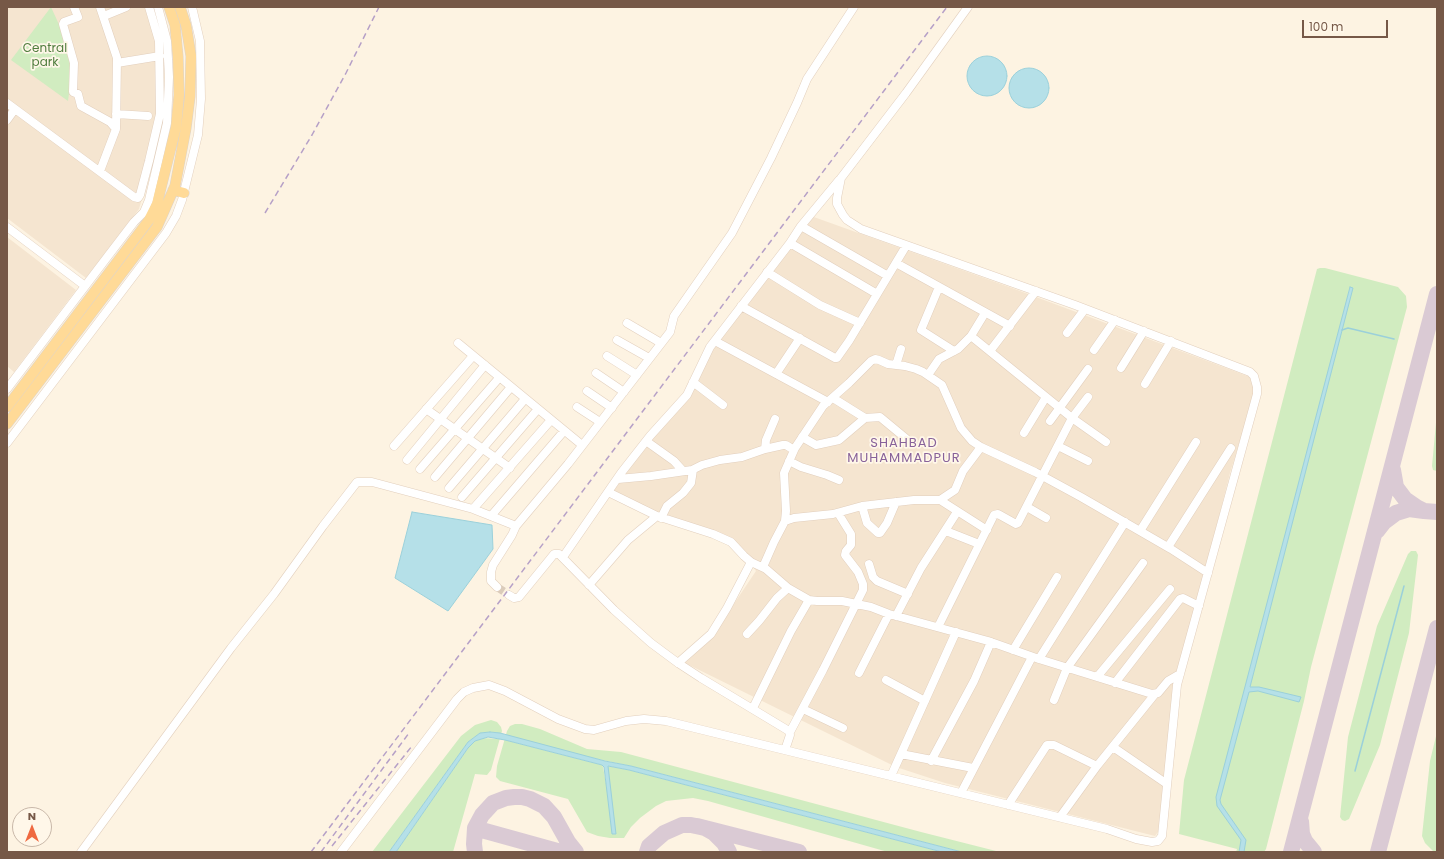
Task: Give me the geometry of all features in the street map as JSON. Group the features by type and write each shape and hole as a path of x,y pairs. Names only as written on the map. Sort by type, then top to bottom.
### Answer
{"main road":[{"path":"7,407 149,220 176,127 179,95 178,57 175,25 169,7"},
{"path":"7,424 157,227 173,190 186,128 190,96 191,56 186,25 180,7"},
{"path":"173,190 184,193"}],"street":[{"path":"74,7 78,17 64,22 74,63 73,92 78,94 81,106 110,122 116,129"},
{"path":"100,7 117,62 116,129 100,171"},
{"path":"104,16 126,7"},
{"path":"139,197 160,114 159,41 149,7"},
{"path":"7,389 10,379 85,286 134,222 153,202 167,123 169,77 167,41 158,7"},
{"path":"7,443 166,233 176,216 184,193 198,135 201,99 200,41 192,7"},
{"path":"497,587 491,581 493,565 516,526 566,466 670,332 674,316 735,229 798,103 808,79 854,7"},
{"path":"563,557 608,492 646,441 684,398 710,347 790,243 801,226 906,93 968,7"},
{"path":"117,62 160,56"},
{"path":"7,103 134,197 139,197 153,202"},
{"path":"7,120 15,109"},
{"path":"116,114 148,116"},
{"path":"341,852 457,699 464,692 473,688 489,686 505,691 558,719 585,729 594,730 626,721 644,719 666,721 1060,817 1107,829 1136,839 1152,842 1158,841 1162,836 1177,684 1257,394 1254,376 1250,372 1115,320 862,229 847,220 837,204 837,193 840,178"},
{"path":"801,226 888,276"},
{"path":"7,227 85,286"},
{"path":"790,243 877,294"},
{"path":"741,306 837,358 860,323 906,246"},
{"path":"896,263 1010,326"},
{"path":"767,272 822,306 860,323"},
{"path":"939,287 921,330 954,351"},
{"path":"990,351 1036,291"},
{"path":"1067,333 1085,309"},
{"path":"928,375 939,359 954,351 971,336 985,313"},
{"path":"1094,350 1115,320"},
{"path":"627,323 661,343"},
{"path":"1121,368 1144,331"},
{"path":"971,336 1059,408 1106,442"},
{"path":"776,374 800,338"},
{"path":"617,340 649,358"},
{"path":"715,341 776,374 865,418 880,417 909,441"},
{"path":"1145,384 1171,341"},
{"path":"458,343 564,431 585,441"},
{"path":"896,365 901,349"},
{"path":"394,446 473,356"},
{"path":"607,356 637,375"},
{"path":"763,567 784,522 786,491 784,473 794,450 823,406 871,361 879,360 888,364 916,370 928,375 942,385 962,428 972,441 1043,476 1168,547 1208,573"},
{"path":"407,460 485,365"},
{"path":"1050,421 1088,370"},
{"path":"596,373 624,392"},
{"path":"420,469 454,428 499,378"},
{"path":"10,379 22,388"},
{"path":"693,382 723,405"},
{"path":"435,477 511,387"},
{"path":"587,391 612,408"},
{"path":"1024,433 1046,397"},
{"path":"938,627 994,515 996,513 1017,524 1072,418 1088,397"},
{"path":"449,488 525,399"},
{"path":"577,407 600,422"},
{"path":"426,409 468,437 510,468"},
{"path":"462,497 538,409"},
{"path":"765,449 766,440 775,418"},
{"path":"802,437 816,445 839,440 865,418"},
{"path":"474,508 551,420"},
{"path":"491,516 564,431"},
{"path":"646,441 674,461 683,472"},
{"path":"1140,531 1196,442"},
{"path":"618,479 694,470 702,465 720,460 742,457 765,449 785,445 794,450"},
{"path":"784,522 794,518 838,513 862,506 920,500 940,500 955,490 963,471 981,446"},
{"path":"1058,446 1088,461"},
{"path":"1168,547 1231,448"},
{"path":"789,461 801,467 827,474 839,480"},
{"path":"589,585 628,540 659,517 667,506 683,493 691,483 694,470"},
{"path":"81,852 231,648 274,594 357,482 372,482 474,508 516,526"},
{"path":"608,492 659,517 713,534 732,542 751,562 763,567 788,588 809,600 842,601 856,604 991,642 1067,668 1156,694"},
{"path":"940,500 987,530"},
{"path":"862,506 867,523 878,533 880,533 887,523 896,502"},
{"path":"1027,507 1046,518"},
{"path":"859,673 893,615 908,594 921,568 957,512"},
{"path":"785,750 790,732 823,670 864,587 858,572 845,555 846,551 851,545 851,534 838,513"},
{"path":"961,793 973,768 1036,658 1125,522"},
{"path":"946,531 979,544"},
{"path":"509,595 514,598 519,597 554,554 560,554 614,610 648,640 678,663 790,732"},
{"path":"678,663 711,634 727,608 751,562"},
{"path":"1054,700 1067,668 1143,563"},
{"path":"869,564 873,577 877,581 908,594"},
{"path":"1013,650 1057,577"},
{"path":"747,634 759,622 777,598 788,588"},
{"path":"1097,677 1170,589"},
{"path":"1115,683 1180,599 1183,598 1198,606"},
{"path":"753,708 791,631 809,600"},
{"path":"891,776 956,632"},
{"path":"931,761 974,682 991,642"},
{"path":"1060,817 1097,766 1156,694 1168,682 1180,674"},
{"path":"886,680 925,701"},
{"path":"803,709 843,728"},
{"path":"1008,805 1047,745 1054,745 1097,766"},
{"path":"1113,747 1167,784"},
{"path":"901,754 973,768"}],"shaded area":[{"path":"7,7 152,7 163,48 164,95 152,164 139,209 86,278 7,218"},
{"path":"811,216 1012,288 1250,377 1255,392 1230,473 1173,697 1163,825 1155,836 945,783 896,767 685,663 709,641 756,571 742,551 611,495 628,469 688,389 729,324"},
{"path":"7,237 76,290 14,372 7,366"}],"green space":[{"name":"Central park","path":"51,7 62,31 73,64 68,101 11,60"},
{"path":"1320,268 1398,287 1406,296 1407,307 1311,667 1304,701 1266,849 1264,852 1236,852 1237,849 1179,834 1184,780 1317,269"},
{"path":"1437,412 1437,471 1433,470 1432,466"},
{"path":"1411,551 1416,551 1418,555 1409,633 1380,745 1349,819 1345,821 1340,817 1348,737 1377,626 1408,554"},
{"path":"491,720 497,722 502,731 491,770 487,775 475,774 453,852 396,852 468,748 475,741 483,738 499,739 496,732 480,733 468,742 389,852 372,852 461,736 475,725"},
{"path":"522,724 540,729 587,749 621,752 1000,852 962,852 631,766 505,740 602,765 615,833 607,766 629,770 942,852 888,852 693,798 666,801 656,806 631,827 624,838 598,836 587,832 568,799 500,781 496,777 497,766 507,731 510,726"},
{"path":"1437,732 1437,852 1434,852 1425,843 1422,836 1430,761"}],"water":[{"path":"987,56 995,58 1001,62 1005,68 1007,76 1005,84 1001,90 995,94 987,96 979,94 973,90 969,84 967,76 969,68 973,62 979,58"},
{"path":"1033,68 1040,71 1046,77 1049,88 1048,96 1040,105 1033,108 1025,108 1018,105 1010,96 1009,84 1012,77 1021,69"},
{"path":"1350,287 1353,288 1250,687 1259,687 1301,697 1299,702 1258,691 1249,692 1220,800 1221,804 1246,840 1244,852 1239,852 1241,840 1217,806 1216,797"},
{"path":"412,512 492,525 493,549 448,611 395,578"},
{"path":"480,733 500,733 605,761 631,766 962,852 942,852 629,770 608,766 616,834 612,834 604,767 602,765 488,737 475,741 468,748 396,852 389,852 468,742"}],"waterway":[{"path":"1342,330 1348,328 1394,339"},
{"path":"1355,771 1404,586"}],"taxiway":[{"path":"1291,852 1437,294"},
{"path":"1393,470 1396,487 1405,499 1424,511 1437,512"},
{"path":"1377,531 1384,522 1396,513 1409,509 1424,511"},
{"path":"1378,852 1437,628"},
{"path":"475,852 475,828 482,815 493,803 506,798 514,797 530,799 544,806 554,817 568,842 576,852"},
{"path":"1301,821 1302,834 1305,841 1314,852"},
{"path":"647,852 649,846 664,833 682,825 705,828 714,833 724,843 729,852"},
{"path":"697,826 799,852"},
{"path":"478,829 561,852"}],"tunnel":[{"path":"497,587 509,595"}],"railway":[{"path":"265,213 312,135 346,73 379,7"},
{"path":"311,852 947,7"},
{"path":"321,852 409,733"},
{"path":"332,846 412,746"}],"district":[{"name":"SHAHBAD MUHAMMADPUR","path":"904,452"}]}
